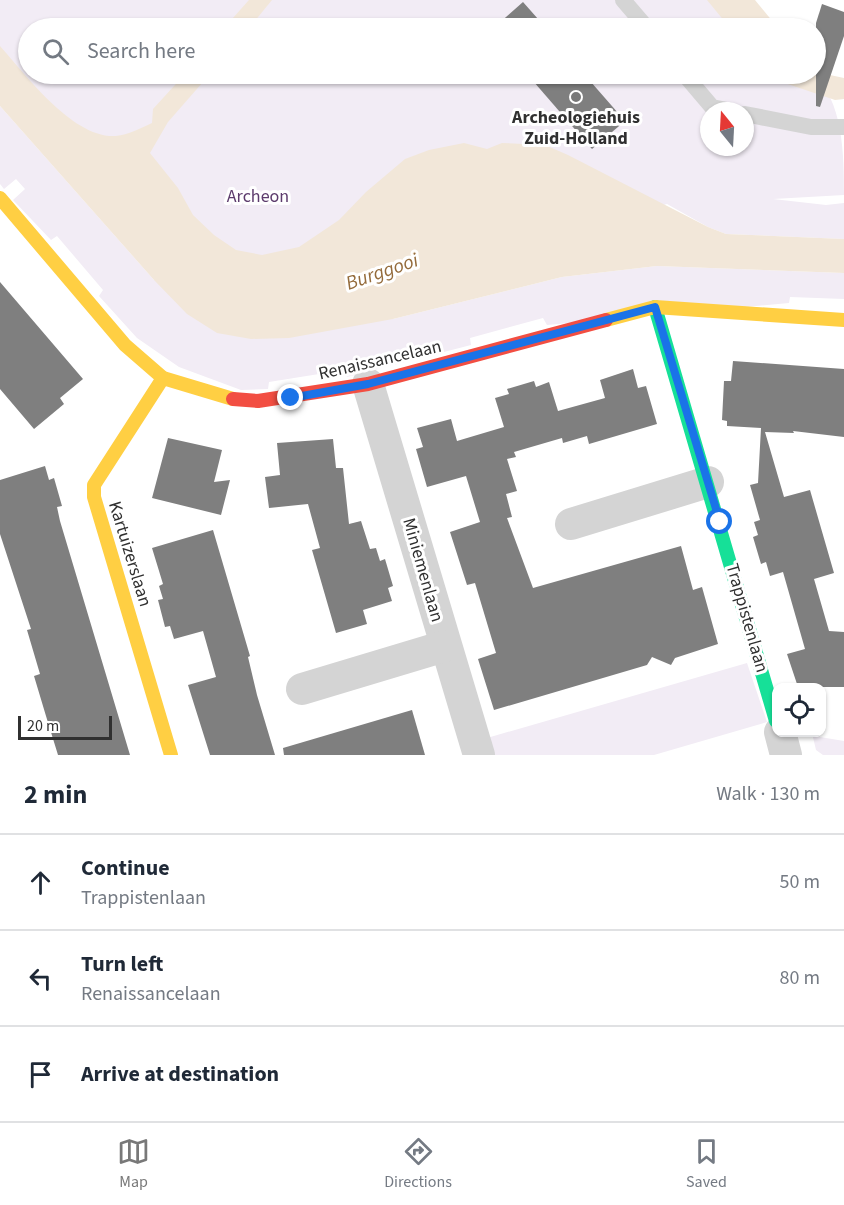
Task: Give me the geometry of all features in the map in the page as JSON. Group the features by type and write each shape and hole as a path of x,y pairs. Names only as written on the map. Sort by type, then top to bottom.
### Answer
{"street":[{"name":"Renaissancelaan","path":"0,198 124,345 163,378 228,398 258,401 368,384 655,307 844,320"},
{"name":"Trappistenlaan","path":"655,307 772,705"},
{"name":"Kartuizerslaan","path":"163,378 94,485 94,497 171,755"},
{"name":"Miniemenlaan","path":"368,384 479,755"},
{"path":"571,524 708,482"},
{"path":"302,689 445,646"},
{"path":"781,737 786,755"}],"lane":[{"path":"623,0 638,18"},
{"path":"692,84 708,102"},
{"path":"754,116 811,127 844,127"}],"green space":[{"name":"Archeon","path":"0,0 743,0 758,18 18,18 18,84 822,84 830,97 840,129 844,195 773,199 826,205 844,203 844,239 726,234 708,227 667,204 249,328 0,88"},
{"path":"0,106 154,280 393,319 562,277 657,266 844,273 844,299 790,297 789,303 547,325 543,318 470,338 471,345 347,377 344,370 269,382 268,389 241,390 179,367 137,338 99,296 103,290 57,236 51,240 13,200 25,189 16,179 4,189 0,184"},
{"path":"747,663 767,722 654,755 492,755 487,738"},
{"path":"813,737 844,741 844,755 823,755 816,750"}],"water":[{"path":"249,0 272,0 257,18 233,18"},
{"path":"707,0 755,0 770,18 722,18"},
{"name":"Burggooi","path":"0,46 18,67 18,84 33,84 67,116 83,127 100,134 121,135 152,123 153,109 176,84 201,84 168,122 150,153 178,188 193,215 214,235 236,250 262,255 299,247 339,220 366,192 405,159 429,150 464,143 487,149 502,143 545,145 726,234 844,239 844,273 657,266 562,277 393,319 289,338 251,339 217,333 187,314 154,280 0,106"},
{"path":"826,74 844,78 844,99 835,100 788,84 826,84"}],"building":[{"path":"523,2 537,18 505,18"},
{"path":"822,4 844,12 844,36 820,107 816,106 816,84 826,84 826,18 818,18"},
{"name":"Archeologiehuis Zuid-Holland","path":"536,84 593,84 625,121 592,149"},
{"path":"0,282 83,379 60,398 64,404 34,429 0,389"},
{"path":"733,361 844,369 844,437 793,431 794,433 765,432 784,497 810,490 834,573 814,579 829,631 844,632 844,687 826,687 826,683 797,683 787,654 805,649 783,572 770,576 766,562 761,564 753,537 758,535 754,522 760,520 750,485 758,483 761,428 727,426 727,421 722,420 724,381 731,381"},
{"path":"633,369 638,388 646,386 657,424 589,444 587,436 563,443 562,438 514,452 516,457 507,459 517,491 506,494 512,517 507,518 533,588 681,546 693,590 702,587 718,644 675,658 671,665 652,657 647,665 494,710 478,659 496,653 475,583 467,585 450,532 480,522 466,476 427,487 416,449 423,447 417,428 451,419 457,441 504,427 495,398 509,394 507,389 534,381 536,387 549,382 558,411 605,398 600,380"},
{"path":"168,438 222,450 214,482 230,480 221,515 152,498"},
{"path":"333,439 336,468 343,468 349,524 361,521 370,549 376,548 380,561 385,559 393,586 388,588 392,601 363,610 367,624 336,633 312,550 320,548 308,504 269,508 265,477 280,475 277,443"},
{"path":"45,466 49,480 54,478 62,506 57,507 60,521 130,755 58,755 34,676 40,674 27,630 31,629 0,534 0,480"},
{"path":"213,530 250,656 248,657 257,695 275,755 210,755 188,685 216,677 203,631 174,639 170,626 165,627 158,600 163,599 159,586 163,584 152,548"},
{"path":"412,710 425,755 284,755 283,748"}],"traffic: fast":[{"path":"655,307 772,707"}],"traffic: slow":[{"path":"0,198 125,345 163,378 233,399"},
{"path":"606,320 655,307 844,320"},
{"path":"163,378 94,485 94,497 171,755"}],"traffic: jam":[{"path":"233,399 258,401 368,384 606,320"}],"place":[{"name":"Archeologiehuis Zuid-Holland","path":"576,97"}],"route":[{"path":"291,398 368,384 655,307 720,522"}]}
